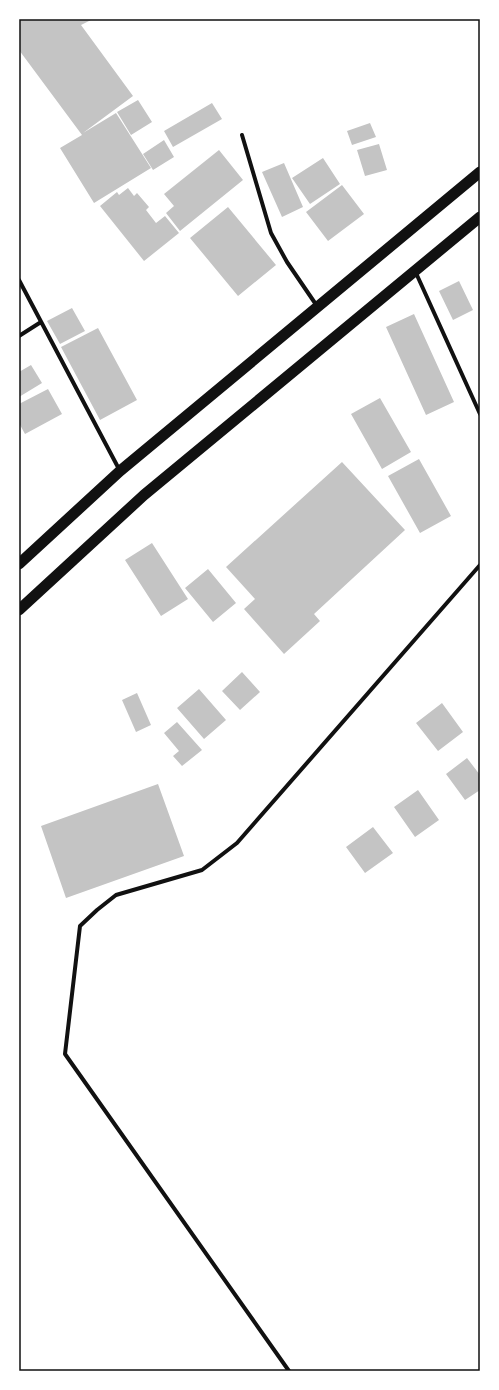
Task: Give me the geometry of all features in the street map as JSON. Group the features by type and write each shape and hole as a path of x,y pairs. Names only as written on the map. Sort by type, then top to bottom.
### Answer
{"highway":[{"path":"19,564 120,471 480,172"},
{"path":"19,610 144,495 415,270 480,218"}],"street":[{"path":"242,135 270,233 287,262 317,306"},
{"path":"415,270 480,414"},
{"path":"19,280 120,471"},
{"path":"19,336 41,322"},
{"path":"289,1371 65,1054 80,926 116,895 202,870 237,843 480,565"}],"building":[{"path":"19,19 93,19 81,25 133,96 83,133 116,113 151,168 94,203 60,148 82,135 19,50"},
{"path":"138,100 152,122 131,135 117,112"},
{"path":"212,103 222,119 173,147 164,131"},
{"path":"370,123 376,137 352,145 347,131"},
{"path":"164,140 174,157 153,170 143,154"},
{"path":"379,144 387,170 365,176 357,150"},
{"path":"219,150 243,180 180,231 166,213 174,206 164,194"},
{"path":"323,158 340,184 310,204 292,178"},
{"path":"284,163 303,207 282,217 262,172"},
{"path":"342,185 364,214 328,241 306,212"},
{"path":"128,188 134,196 137,193 149,207 146,210 156,223 165,216 179,233 144,261 100,206 117,192 119,195"},
{"path":"228,207 276,265 238,296 190,238"},
{"path":"459,281 473,310 453,320 439,291"},
{"path":"72,308 85,331 60,344 47,321"},
{"path":"414,314 454,402 426,415 386,327"},
{"path":"98,328 137,400 100,420 61,347"},
{"path":"31,365 42,383 19,397 19,372"},
{"path":"48,389 62,414 25,434 19,423 19,404"},
{"path":"380,398 411,452 382,469 351,414"},
{"path":"419,459 451,516 420,533 388,476"},
{"path":"342,462 405,530 314,614 320,621 284,654 244,609 255,599 226,567"},
{"path":"152,543 188,599 161,616 125,560"},
{"path":"208,569 236,603 213,622 185,588"},
{"path":"242,672 260,692 240,710 222,691"},
{"path":"199,689 226,720 204,739 177,708"},
{"path":"137,693 151,725 136,732 122,700"},
{"path":"442,703 463,732 438,751 416,723"},
{"path":"177,722 202,750 182,766 173,756 179,751 164,733"},
{"path":"467,758 480,775 480,790 465,800 446,774"},
{"path":"158,784 184,856 66,898 41,826"},
{"path":"418,790 439,820 415,837 394,807"},
{"path":"373,827 393,853 365,873 346,847"}]}
